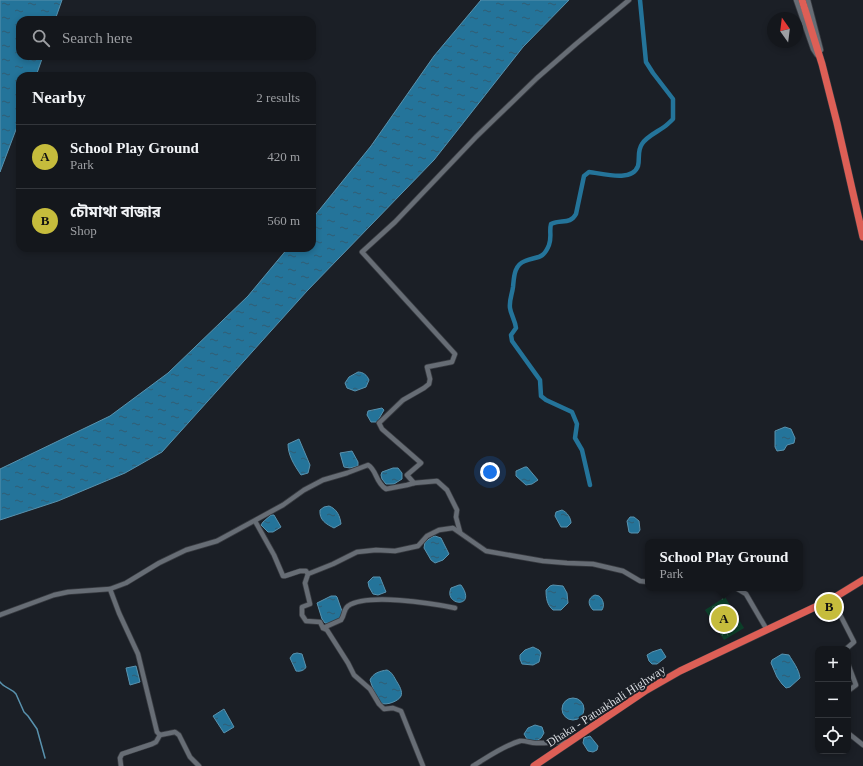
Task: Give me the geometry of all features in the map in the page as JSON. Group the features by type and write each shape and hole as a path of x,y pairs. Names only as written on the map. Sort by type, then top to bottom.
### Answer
{"highway":[{"path":"802,0 822,64 863,237"},
{"name":"Dhaka - Patuakhali Highway","path":"534,766 651,688 687,668 832,600 862,581"}],"street":[{"path":"414,483 407,475 421,463 382,429 379,423 404,400 429,384 430,379 427,367 452,362 455,354 362,252 395,222 476,137 537,78 629,0"},
{"path":"796,0 814,49 822,64"},
{"path":"808,0 820,47 822,64"},
{"path":"0,615 54,595 68,592 110,589 126,583 159,563 186,550 217,541 283,505 304,490 323,480 368,465 373,469 380,486 386,489 407,486 414,483 437,481 447,490 457,510 456,517 460,532"},
{"path":"255,521 274,555 283,576 303,570 308,574"},
{"path":"423,766 401,712 392,708 384,709 379,704 370,689 354,675 327,630 323,628 320,622 306,621 302,615 302,607 310,604 305,583 308,574 358,552 376,550 395,551 418,546 427,536 439,530 453,528 486,551 543,561 593,564 623,571 640,581 645,582"},
{"path":"110,589 119,613 138,654 157,732 160,735"},
{"path":"741,591 746,594 767,630"},
{"path":"323,628 342,620 346,607 367,600 402,601 455,608"},
{"path":"832,600 854,642 849,646"},
{"path":"851,672 856,685 851,689"},
{"path":"121,766 120,758 122,754 152,744 156,742 160,735 175,732 179,735 190,756 199,766"},
{"path":"851,735 863,745"},
{"path":"473,766 492,754 521,741 537,744 569,742"}],"green space":[{"path":"725,597 744,628 724,640 705,610"}],"water":[{"path":"0,0 62,0 56,16 16,16 16,60 42,60 37,72 16,72 16,130 0,172"},
{"path":"481,0 569,0 523,47 434,160 307,291 162,452 125,473 58,501 0,520 0,469 110,416 168,373 248,296 285,252 316,252 316,214 371,146 434,56"},
{"path":"358,372 363,373 368,378 369,380 366,387 355,391 347,388 345,383 349,377"},
{"path":"382,408 384,410 377,422 371,422 367,415 368,411"},
{"path":"785,427 791,429 795,438 794,443 787,445 784,450 777,451 775,447 775,431"},
{"path":"299,439 310,465 308,473 301,475 292,460 288,444"},
{"path":"352,451 358,462 358,466 350,468 344,467 340,453"},
{"path":"527,467 538,480 532,484 526,485 516,476 516,471"},
{"path":"393,468 398,468 402,473 402,479 394,484 386,484 382,479 382,472"},
{"path":"329,506 336,511 341,521 341,524 334,528 322,519 320,513 320,510"},
{"path":"562,510 570,519 571,523 567,527 561,527 555,516 556,512"},
{"path":"271,515 274,515 281,527 273,532 268,532 261,525"},
{"path":"630,517 634,517 639,521 640,530 638,533 629,532 627,521"},
{"path":"435,536 441,538 449,554 443,560 435,563 431,560 424,548 425,542"},
{"path":"373,577 380,577 386,592 378,595 373,594 368,582"},
{"path":"461,585 465,593 465,598 463,601 459,602 455,601 450,594 451,588"},
{"path":"553,585 563,586 567,593 568,603 561,610 553,610 547,601 546,590"},
{"path":"331,596 337,597 343,614 335,621 325,623 322,619 317,603"},
{"path":"592,596 599,596 602,600 602,610 593,610 590,606 589,602"},
{"path":"533,647 541,653 539,662 533,665 522,664 520,655 525,650"},
{"path":"661,649 666,657 657,664 652,664 647,655"},
{"path":"293,654 302,654 306,667 299,671 296,671 290,658"},
{"path":"782,654 789,655 800,678 790,687 786,688 777,677 771,663 772,660"},
{"path":"136,666 140,682 130,685 126,668"},
{"path":"387,670 394,677 400,687 401,694 400,698 395,701 383,704 378,699 370,680 377,673"},
{"path":"573,698 581,701 584,709 581,717 573,720 565,717 562,709 565,701"},
{"path":"224,709 234,727 224,733 213,716"},
{"path":"535,725 542,727 544,733 541,738 535,742 527,739 524,734 528,728"},
{"path":"590,736 598,746 597,750 593,752 588,751 583,743 584,738"}],"waterway":[{"path":"590,485 582,450 575,438 577,424 572,412 546,400 541,396 540,380 512,341 511,335 516,328 510,308 510,302 513,290 514,275 519,265 525,261 539,257 547,250 550,242 551,224 571,220 576,214 584,176 589,172 623,176 635,171 638,166 640,147 644,141 673,119 673,99 646,62 640,0"},
{"path":"0,682 3,686 12,690 16,694 24,712 37,729 45,758"}],"place":[{"name":"চৌমাথা বাজার","path":"829,607"},
{"name":"School Play Ground","path":"724,619"}]}
